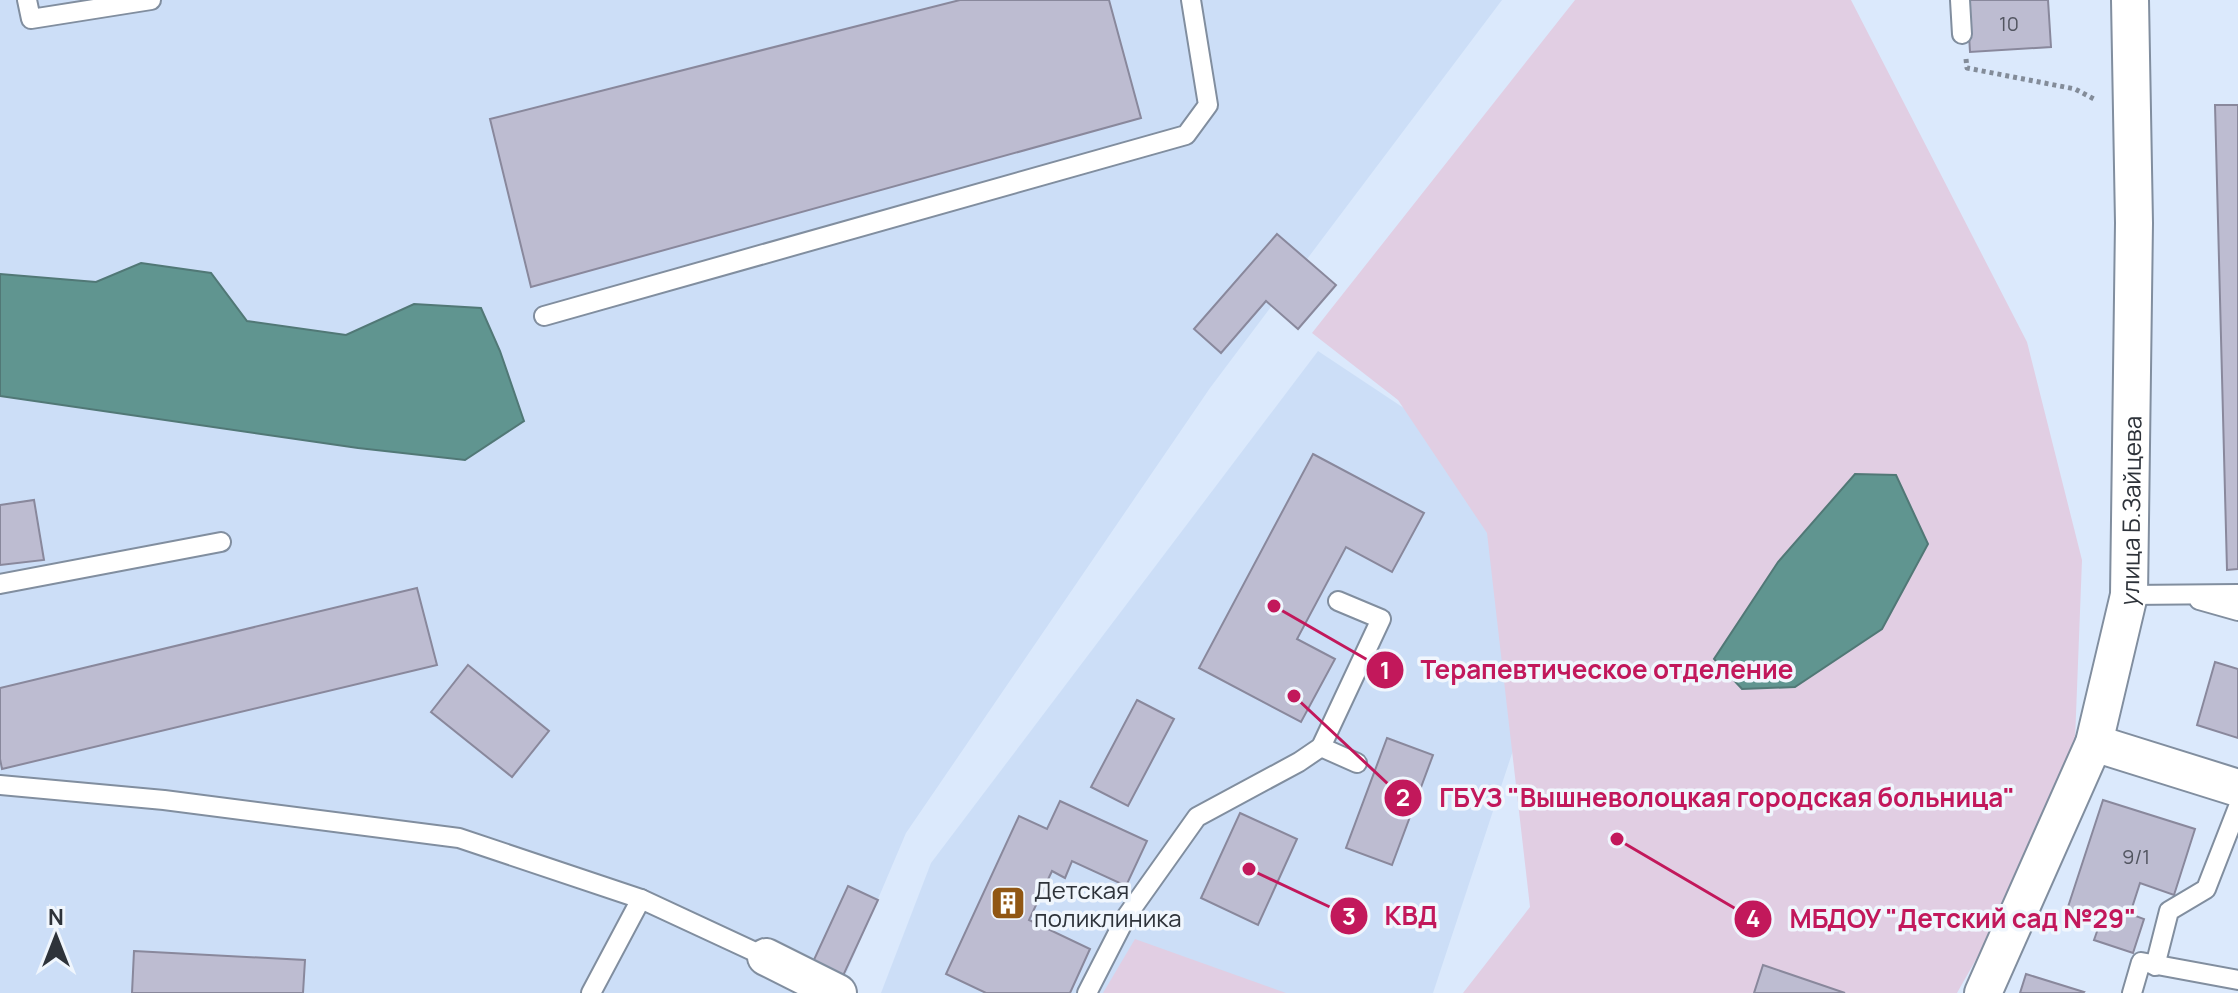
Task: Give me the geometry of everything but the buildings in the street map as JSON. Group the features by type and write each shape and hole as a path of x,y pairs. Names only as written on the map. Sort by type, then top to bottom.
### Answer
{"street":[{"name":"улица Б.Зайцева","path":"1983,993 2094,743 2129,595 2134,223 2130,0"},
{"path":"2094,743 2238,788"},
{"path":"766,957 838,993"}],"lane":[{"path":"27,0 31,19 151,0"},
{"path":"544,316 1186,135 1208,105 1191,0"},
{"path":"1960,0 1962,34"},
{"path":"0,584 221,542"},
{"path":"2177,593 2238,611"},
{"path":"2129,595 2238,594"},
{"path":"1087,993 1126,917 1197,817 1321,747 1381,619 1338,601"},
{"path":"1321,747 1357,763"},
{"path":"0,785 164,800 459,838 641,899 766,957"},
{"path":"2155,966 2169,911 2206,889 2238,807"},
{"path":"591,993 641,899"},
{"path":"2132,993 2141,962 2238,980"}],"path":[{"path":"1962,34 1967,68 2075,89 2132,119"}],"shaded area":[{"path":"0,0 1502,0 1210,388 906,833 838,993 0,993"},
{"path":"1575,0 1851,0 2027,342 2082,560 2075,740 1991,933 1957,993 1463,993 1530,907 1487,533 1398,400 1312,333","holes":["1855,474 1714,659 1778,562"]},
{"path":"141,263 211,273 247,321 346,335 414,304 481,308 500,351 524,421 465,460 358,448 0,396 0,274 96,282"},
{"path":"1318,351 1586,529 1433,993 881,993 931,863"},
{"path":"1855,474 1896,475 1928,544 1882,629 1795,687 1742,689 1714,659 1778,562"},
{"path":"1135,939 1286,993 1103,993"}],"place":[{"name":"Терапевтическое отделение","path":"1274,606"},
{"name":"ГБУЗ \"Вышневолоцкая городская больница\"","path":"1294,696"},
{"name":"МБДОУ \"Детский сад №29\"","path":"1617,839"},
{"name":"КВД","path":"1249,869"},
{"name":"Детская поликлиника","path":"1008,903"}]}
